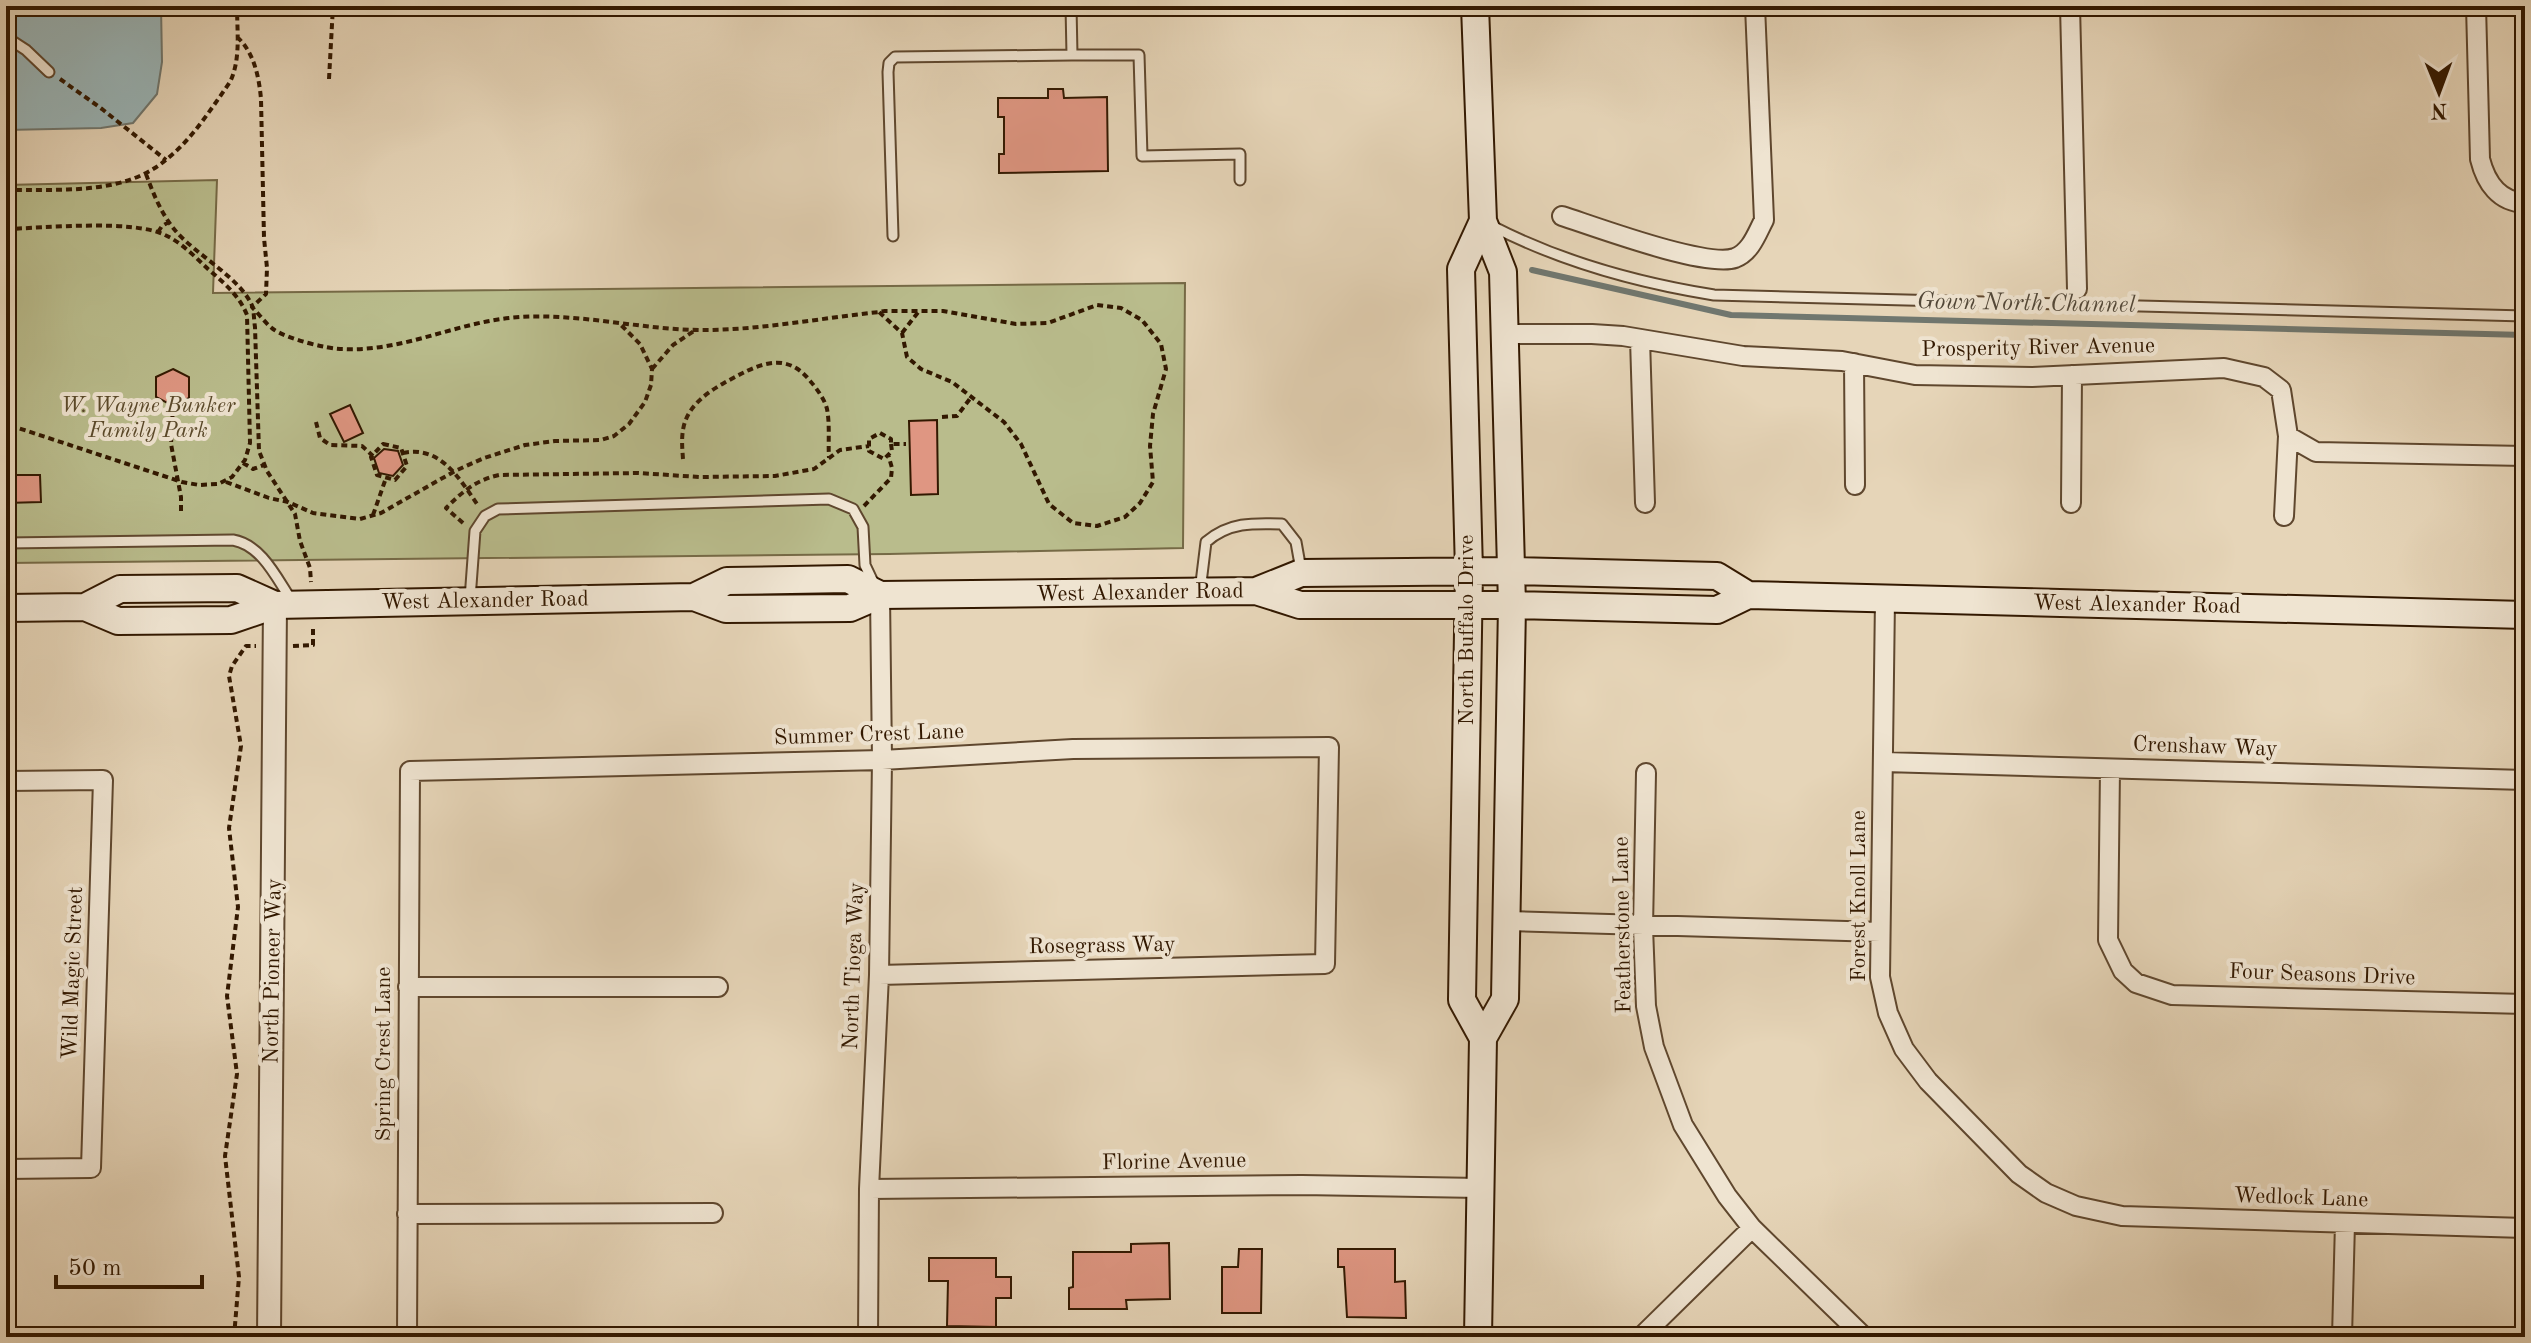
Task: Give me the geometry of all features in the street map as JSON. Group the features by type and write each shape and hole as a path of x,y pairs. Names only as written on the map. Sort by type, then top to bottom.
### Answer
{"main road":[{"name":"North Buffalo Drive","path":"1475,6 1483,221 1503,272 1512,605 1505,999 1483,1038 1478,1337"},
{"name":"North Buffalo Drive","path":"1483,221 1461,269 1469,571 1462,1000 1483,1038"},
{"name":"West Alexander Road","path":"1256,591 1301,573 1511,571 1717,576 1748,595"},
{"name":"West Alexander Road","path":"6,608 85,607 120,589 237,588 294,604 470,602 694,597 727,581 848,579 880,595 1256,591 1300,605 1512,605 1717,610 1748,595 2525,615"}],"street":[{"path":"1562,216 1691,256 1721,260 1737,257 1748,249 1764,220 1755,6"},
{"path":"2070,6 2077,289"},
{"path":"2476,6 2480,159 2484,177 2494,190 2516,202 2525,203"},
{"name":"Prosperity River Avenue","path":"1505,334 1592,334 1743,356 1854,363 1915,375 2072,375 2224,368 2264,377 2281,390 2288,436 2284,516"},
{"path":"1640,339 1645,503"},
{"path":"1854,363 1855,485"},
{"path":"2071,503 2072,375"},
{"path":"2288,436 2316,452 2525,456"},
{"name":"North Tioga Way","path":"868,1337 869,1189 879,975 882,760 880,595"},
{"name":"Forest Knoll Lane","path":"1885,599 1880,977 1888,1013 1904,1049 1928,1081 2019,1174 2046,1193 2076,1206"},
{"name":"North Pioneer Way","path":"269,1337 276,646 294,604"},
{"name":"Summer Crest Lane","path":"410,771 882,760 1073,749 1329,747 1325,964"},
{"name":"Crenshaw Way","path":"1884,762 2525,780"},
{"name":"Four Seasons Drive","path":"2110,769 2108,940 2123,971 2136,983 2172,995 2525,1004"},
{"name":"Spring Crest Lane","path":"407,1337 410,771"},
{"name":"Featherstone Lane","path":"1646,773 1643,927 1646,1006 1654,1047 1683,1125 1727,1196 1752,1228 1864,1337"},
{"name":"Wild Magic Street","path":"6,781 103,780 91,1168 6,1169"},
{"path":"1508,921 1880,932"},
{"name":"Rosegrass Way","path":"879,975 1325,964"},
{"path":"408,987 718,987"},
{"name":"Florine Avenue","path":"869,1189 1302,1185 1480,1188"},
{"name":"Wedlock Lane","path":"2076,1206 2122,1216 2525,1228"},
{"path":"407,1214 713,1213"},
{"path":"2342,1337 2345,1223"},
{"path":"1641,1337 1752,1228"}],"lane":[{"path":"1071,6 1072,55"},
{"path":"6,37 26,50 49,72"},
{"path":"893,236 888,72 889,63 895,57 1139,55 1142,156 1240,154 1240,180"},
{"path":"1483,221 1527,244 1664,287 1714,295 2525,316"},
{"path":"470,602 475,531 485,516 498,509 829,499 853,509 863,527 865,565 880,595"},
{"path":"1200,592 1206,542 1220,530 1256,523 1282,524 1296,542 1301,573"},
{"path":"6,543 245,542 259,555 294,604"}],"path":[{"path":"6,190 94,187 126,181 146,174 166,160 188,139 230,82 237,67 237,6"},
{"path":"329,79 333,6"},
{"path":"237,37 245,44 259,77 261,99 266,294 252,307"},
{"path":"49,72 166,160"},
{"path":"146,174 169,222 188,244 236,285 274,330 314,345 340,349 398,346 453,328 509,318 552,316 696,329 746,327 879,312 943,311 1016,324 1048,323 1097,305 1121,308 1142,320 1161,344 1166,369 1153,414 1150,446 1153,482 1140,503 1125,517 1097,526 1073,523 1049,504 1021,444 1004,422 952,382 921,369 907,357 902,333 879,312"},
{"path":"158,232 169,222"},
{"path":"6,229 121,227 158,232 180,244 220,279 244,308 250,443 243,463 232,477 218,484 199,485 177,481 6,424"},
{"path":"234,1337 239,1277 225,1156 237,1074 227,996 238,907 229,828 241,746 229,676 246,646 313,645 294,604 310,568 300,541 295,514 277,489 259,451 252,307"},
{"path":"902,333 919,311"},
{"path":"223,481 313,513 360,519 405,501 455,471 484,458 525,445 601,440 614,436 629,424 645,402 652,369 640,344 620,323"},
{"path":"652,369 673,345 696,329"},
{"path":"683,459 685,420 697,402 748,370 766,363 783,362 801,369 815,385 827,407 829,459"},
{"path":"942,417 957,416 972,396"},
{"path":"173,406 171,444 181,497 181,514"},
{"path":"316,422 320,438 330,445 362,446 373,456"},
{"path":"880,433 891,439 891,444 892,451 884,459 869,451 869,439 880,433"},
{"path":"383,444 401,448 403,453 407,466 395,480 377,475 371,457 383,444"},
{"path":"891,444 906,444"},
{"path":"461,532 463,521 446,508 466,489 483,479 499,475 638,473 700,477 775,476 814,469 840,450 869,446"},
{"path":"403,453 420,451 449,466 485,516"},
{"path":"867,515 863,506 891,478 888,454"},
{"path":"243,463 253,469 264,465"},
{"path":"373,515 386,478"}],"green space":[{"name":"W. Wayne Bunker Family Park","path":"217,180 213,293 1185,283 1183,548 6,563 6,185"}],"water":[{"path":"6,6 161,6 162,62 157,94 133,123 101,128 6,130"}],"building":[{"path":"1048,89 1063,89 1064,98 1107,97 1108,171 999,173 999,154 1004,154 1004,117 998,117 998,98 1048,98"},
{"path":"173,369 189,377 189,398 173,406 156,397 156,377"},
{"path":"350,405 363,433 344,442 330,414"},
{"path":"937,420 938,494 911,495 909,421"},
{"path":"384,449 398,451 403,465 393,476 379,473 374,458"},
{"path":"6,475 40,475 41,502 6,503"},
{"path":"1169,1243 1170,1299 1126,1300 1127,1309 1069,1309 1069,1288 1073,1287 1073,1252 1131,1252 1131,1244"},
{"path":"1239,1249 1262,1249 1261,1313 1222,1313 1222,1267 1238,1267"},
{"path":"1338,1249 1395,1249 1395,1282 1405,1281 1406,1318 1347,1317 1344,1267 1338,1267"},
{"path":"929,1258 996,1258 996,1277 1011,1277 1011,1298 996,1298 996,1327 947,1326 948,1281 929,1281"}],"waterway":[{"name":"Gown North Channel","path":"1532,270 1731,315 2525,335"}]}
